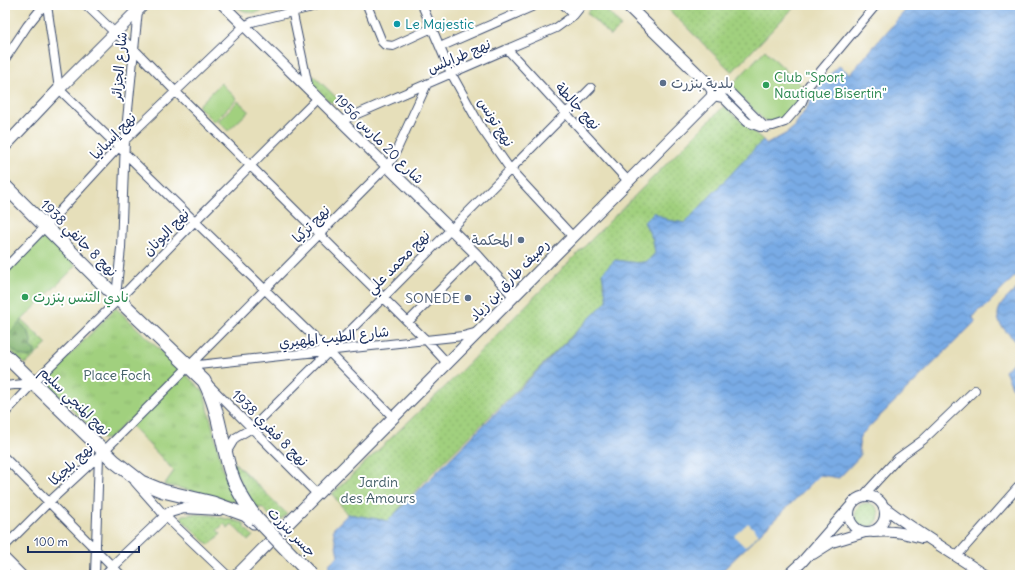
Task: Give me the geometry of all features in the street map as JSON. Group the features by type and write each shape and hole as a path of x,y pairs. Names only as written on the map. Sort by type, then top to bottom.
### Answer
{"main road":[{"path":"627,5 712,92"},
{"path":"5,146 139,7"},
{"name":"رصيف طارق بن زياد","path":"237,575 573,237 712,92"},
{"name":"نهج 8 جانفي 1938","path":"5,186 117,299 204,381 210,392 234,480 249,516"},
{"name":"نهج المنجي سليم","path":"5,355 102,453 141,482 163,491 203,499 249,516"},
{"name":"جسر بنزرت","path":"249,516 305,575"},
{"name":"جسر بنزرت","path":"249,516 311,575"}],"street":[{"path":"5,59 27,26 46,5"},
{"path":"46,5 59,89 328,351 394,418"},
{"path":"86,5 134,49 175,92 426,340 448,364"},
{"name":"شارع 20 مارس 1956","path":"223,5 451,229 514,296"},
{"path":"244,26 292,8 308,8 316,5"},
{"path":"367,5 382,42 385,45 393,46 432,28"},
{"name":"نهج تونس","path":"422,5 451,73 482,129 510,169 573,237"},
{"path":"440,47 536,5"},
{"path":"564,5 574,15"},
{"name":"نهج طرابلس","path":"341,121 556,28 574,15 582,5"},
{"path":"712,92 723,98 747,122 766,128 779,125 790,118 801,104 809,85 876,5"},
{"name":"شارع الجزائر","path":"117,299 121,248 125,140 139,7"},
{"path":"292,8 309,90"},
{"name":"نهج إسبانيا","path":"5,268 125,140 244,26"},
{"name":"نهج جالطة","path":"507,49 567,112 628,181"},
{"name":"نهج تركيا","path":"189,366 387,166 393,158 427,84"},
{"name":"نهج محمد علي","path":"226,454 235,438 252,428 591,88"},
{"name":"نهج اليونان","path":"5,413 33,383 318,98"},
{"path":"408,322 476,254"},
{"name":"شارع الطيب المهيري","path":"189,366 463,336 480,331"},
{"name":"نهج بلجيكا","path":"5,546 48,503 102,453 189,366"},
{"name":"نهج 8 فيفري 1938","path":"204,381 318,495"},
{"path":"5,386 33,383"},
{"path":"863,496 898,458 923,440 975,390"},
{"path":"95,575 102,453"},
{"path":"5,458 121,575"},
{"name":"نهج المنجي سليم","path":"123,469 165,516 227,575"},
{"path":"957,556 1020,485"},
{"path":"788,575 802,562 858,498 870,496 881,501 886,512 884,523 876,530 832,542 802,562"},
{"path":"850,507 849,518 852,524 860,531 868,532 889,530 932,541"},
{"path":"884,507 932,541 985,575"},
{"path":"107,575 113,566 170,512 184,508 206,508 249,516"},
{"path":"5,559 21,575"}],"green space":[{"path":"234,5 270,5 261,11 248,12"},
{"path":"594,5 602,5 621,26 611,36 587,13"},
{"path":"664,5 796,5 732,72"},
{"name":"Club \"Sport Nautique Bisertin\"","path":"765,50 804,88 799,100 794,106 782,117 773,121 764,120 730,87"},
{"path":"314,76 339,100 337,104 328,101 312,84 311,80"},
{"path":"221,83 237,99 214,122 198,106"},
{"path":"238,101 249,111 228,131 218,121"},
{"name":"Jardin des Amours","path":"724,106 763,140 685,223 667,220 654,212 644,222 653,240 655,253 648,261 638,263 615,260 602,273 607,301 429,476 388,521 348,514 332,494 445,387"},
{"name":"نادي التنس بنزرت","path":"44,236 76,266 5,337 5,274"},
{"name":"Place Foch","path":"116,308 204,392 224,474 237,499 233,502 203,493 164,485 174,471 127,421 109,439 102,439 44,381"},
{"path":"22,320 47,344 26,364 23,363 5,345 5,337"},
{"path":"18,321 24,326 30,336 30,347 35,350 35,354 29,357 19,355 5,343 5,328"},
{"path":"235,463 287,514 277,523 262,507 258,509 245,490 232,465"},
{"path":"867,503 872,504 878,510 878,520 872,526 867,527 862,526 856,520 855,515 856,510 862,504"},
{"path":"183,515 210,515 244,523 244,527 253,536 248,541 232,524 228,528 224,524 217,530 221,534 209,545 181,519"}],"water":[{"path":"910,5 1020,5 1020,271 985,307 976,313 973,319 976,321 861,435 859,440 860,456 839,478 820,475 718,575 328,575 329,564 338,556 333,529 348,514 388,521 607,301 602,273 615,260 638,263 648,261 655,253 653,240 644,222 654,212 667,220 685,223 763,140 767,144 793,128 808,106 820,84 839,66 850,74"},
{"path":"1020,286 1020,405 1005,371 1018,357 1017,344 1004,329 998,316 1001,305"}],"pier":[{"path":"748,523 759,534 745,547 734,536"}],"place":[{"name":"Le Majestic","path":"397,24"},
{"name":"بلدية بنزرت","path":"663,83"},
{"name":"Club \"Sport Nautique Bisertin\"","path":"766,85"},
{"name":"المحكمة","path":"521,240"},
{"name":"نادي التنس بنزرت","path":"25,297"},
{"name":"SONEDE","path":"468,298"}]}
